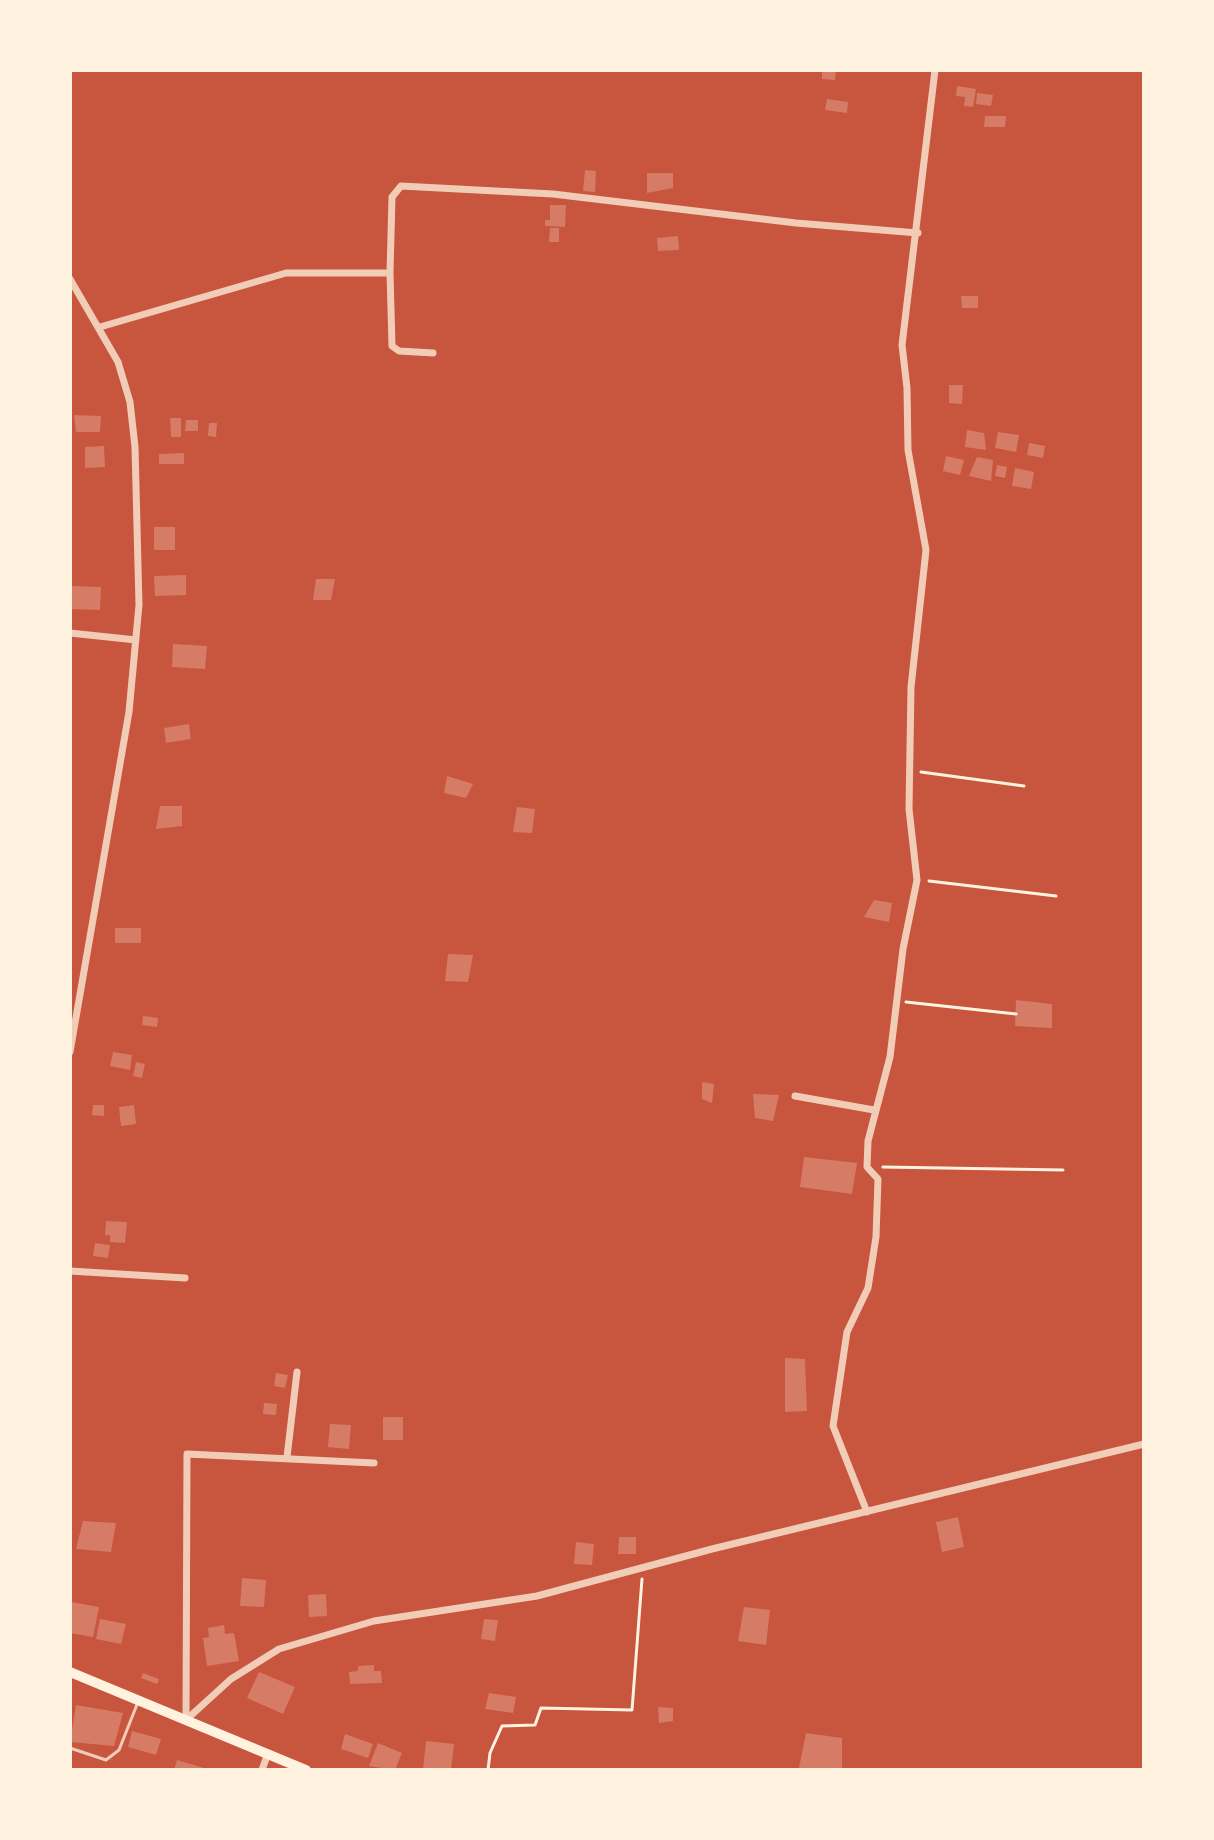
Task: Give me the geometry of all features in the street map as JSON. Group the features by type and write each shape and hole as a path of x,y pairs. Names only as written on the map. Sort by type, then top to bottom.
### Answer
{"main road":[{"path":"70,1674 306,1770"}],"street":[{"path":"867,1512 833,1426 847,1332 868,1288 876,1237 878,1179 867,1167 874,1110 890,1057 903,949 917,880 909,809 911,687 926,550 908,450 907,388 902,345 918,233 935,70"},
{"path":"433,353 399,351 392,346 392,197 401,186 553,194 918,233"},
{"path":"100,327 286,273 390,273"},
{"path":"70,279 118,362 130,402 134,432 139,605 127,728 70,1052"},
{"path":"70,633 136,640"},
{"path":"795,1096 874,1110"},
{"path":"70,1271 185,1278"},
{"path":"287,1457 297,1372"},
{"path":"186,1720 231,1679 279,1649 374,1621 537,1596 1144,1444"},
{"path":"186,1720 187,1454 374,1463"},
{"path":"262,1770 269,1753"}],"lane":[{"path":"70,1748 106,1760 119,1750 138,1702"}],"path":[{"path":"910,771 1024,786"},
{"path":"917,880 1056,896"},
{"path":"898,1001 1016,1014"},
{"path":"867,1167 1063,1170"},
{"path":"488,1770 490,1753 502,1726 535,1725 541,1708 632,1710 643,1567"}],"building":[{"path":"822,70 836,70 835,80 822,79"},
{"path":"957,86 976,89 973,107 964,106 965,97 956,96"},
{"path":"977,93 993,95 991,106 976,104"},
{"path":"827,99 848,102 847,113 825,110"},
{"path":"985,116 1006,116 1005,127 984,127"},
{"path":"585,170 596,171 595,192 583,191"},
{"path":"647,173 673,173 673,188 647,193"},
{"path":"550,205 566,205 565,227 545,226 545,220 550,220"},
{"path":"550,228 559,228 559,242 549,242"},
{"path":"678,236 679,250 658,251 657,238"},
{"path":"961,296 978,296 978,308 962,308"},
{"path":"949,385 963,385 962,404 949,403"},
{"path":"74,415 101,416 100,432 76,432"},
{"path":"170,418 181,418 181,437 171,437"},
{"path":"186,420 198,420 198,431 185,431"},
{"path":"209,423 217,423 216,437 208,436"},
{"path":"967,430 984,433 986,450 965,447"},
{"path":"998,432 1019,435 1016,452 995,448"},
{"path":"1029,443 1045,446 1043,458 1027,455"},
{"path":"104,446 105,467 85,468 85,447"},
{"path":"184,453 184,464 159,464 159,454"},
{"path":"946,456 964,460 960,475 943,471"},
{"path":"977,457 993,460 991,481 969,476"},
{"path":"997,465 1007,467 1005,478 995,476"},
{"path":"1015,468 1034,472 1031,489 1012,486"},
{"path":"154,527 175,527 175,550 154,550"},
{"path":"186,575 186,595 155,596 154,576"},
{"path":"316,579 335,579 331,600 313,600"},
{"path":"70,586 101,587 100,610 70,609"},
{"path":"173,644 207,646 205,669 172,667"},
{"path":"189,724 191,739 166,743 164,728"},
{"path":"447,776 473,784 466,798 444,793"},
{"path":"160,806 182,806 182,826 156,829"},
{"path":"517,807 535,809 532,833 513,832"},
{"path":"874,900 892,903 889,922 864,917"},
{"path":"115,928 141,928 141,943 115,943"},
{"path":"448,954 473,955 468,982 445,981"},
{"path":"1016,1000 1052,1004 1052,1028 1015,1026"},
{"path":"143,1016 158,1018 157,1027 142,1025"},
{"path":"113,1052 132,1055 130,1070 110,1066"},
{"path":"136,1062 145,1064 142,1078 133,1076"},
{"path":"702,1082 714,1084 712,1103 702,1099"},
{"path":"753,1094 779,1095 773,1121 755,1118"},
{"path":"93,1105 104,1105 104,1116 92,1115"},
{"path":"134,1105 136,1124 121,1126 119,1107"},
{"path":"804,1157 857,1163 852,1194 800,1187"},
{"path":"106,1221 127,1222 125,1243 110,1242 110,1235 105,1235"},
{"path":"95,1243 110,1245 108,1258 93,1256"},
{"path":"785,1358 805,1359 807,1411 785,1412"},
{"path":"276,1373 288,1375 285,1388 274,1386"},
{"path":"264,1403 277,1404 276,1415 263,1414"},
{"path":"383,1417 403,1417 403,1440 383,1440"},
{"path":"330,1424 351,1425 349,1449 328,1447"},
{"path":"958,1517 964,1547 942,1552 936,1522"},
{"path":"83,1521 116,1523 111,1552 76,1549"},
{"path":"619,1537 636,1537 636,1554 618,1554"},
{"path":"576,1542 594,1544 592,1565 574,1564"},
{"path":"242,1578 266,1580 264,1607 240,1606"},
{"path":"326,1594 327,1616 309,1617 308,1595"},
{"path":"71,1602 99,1607 93,1637 70,1633"},
{"path":"744,1607 770,1610 766,1645 738,1641"},
{"path":"100,1619 126,1624 121,1644 96,1639"},
{"path":"484,1619 498,1620 495,1641 481,1639"},
{"path":"224,1625 225,1634 234,1633 239,1661 207,1666 203,1638 209,1637 208,1628"},
{"path":"374,1665 374,1671 381,1671 382,1683 350,1684 349,1672 358,1671 358,1666"},
{"path":"259,1672 295,1687 283,1714 247,1698"},
{"path":"143,1673 159,1679 157,1684 141,1678"},
{"path":"489,1693 516,1697 513,1713 485,1709"},
{"path":"76,1705 123,1713 114,1746 70,1742"},
{"path":"658,1707 673,1708 673,1721 659,1723"},
{"path":"132,1731 161,1739 156,1755 128,1747"},
{"path":"806,1733 842,1738 842,1768 799,1768"},
{"path":"345,1734 373,1744 368,1758 341,1749"},
{"path":"426,1741 454,1744 451,1770 423,1770"},
{"path":"378,1743 402,1753 395,1770 369,1766"},
{"path":"177,1760 204,1768 174,1770"}]}
